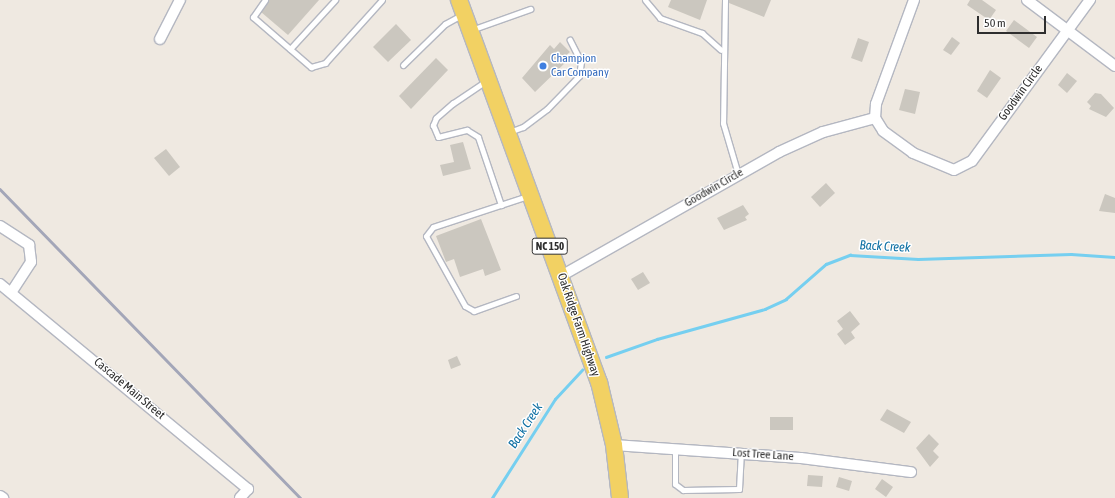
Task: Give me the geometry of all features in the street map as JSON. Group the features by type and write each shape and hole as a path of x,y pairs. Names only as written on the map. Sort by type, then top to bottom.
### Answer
{"main road":[{"name":"Oak Ridge Farm Highway","path":"461,7 561,276 598,382 614,445 620,498"}],"street":[{"path":"160,39 180,0"},
{"path":"875,118 876,104 914,0"},
{"path":"1027,0 1115,66"},
{"name":"Goodwin Circle","path":"561,276 738,174 823,132 875,118 883,131 913,153 944,168 964,167 1090,0"},
{"path":"0,226 29,245 31,262 12,291"},
{"name":"Cascade Main Street","path":"0,284 12,291 248,489 240,498"},
{"name":"Lost Tree Lane","path":"614,445 741,454 910,472"}],"lane":[{"path":"265,0 253,17 311,67 325,63 382,0"},
{"path":"290,49 335,0"},
{"path":"645,0 660,18 702,33 721,50"},
{"path":"725,0 721,50 723,123 738,174"},
{"path":"404,65 461,7"},
{"path":"470,30 530,9"},
{"path":"508,132 523,127 547,109 579,76 581,62 570,40"},
{"path":"488,79 453,103 436,118 433,125 438,137 467,130 478,137 501,205"},
{"path":"516,296 474,311 465,306 426,236 433,227 531,196"},
{"path":"675,450 675,484 683,490 739,489 741,454"}],"building":[{"path":"269,0 319,0 288,35 261,12"},
{"path":"671,0 707,0 700,20 668,7"},
{"path":"729,0 771,0 764,17 729,3"},
{"path":"970,0 982,0 996,10 989,20 967,5"},
{"path":"1014,20 1037,37 1029,48 1006,31"},
{"path":"396,24 411,40 388,62 373,47"},
{"path":"952,37 960,43 951,55 943,50"},
{"path":"858,38 869,42 862,62 851,58"},
{"path":"560,42 570,52 563,58 566,62 535,92 522,78 550,45 554,49"},
{"path":"436,58 448,70 411,109 399,96"},
{"path":"990,70 1001,78 987,98 977,91"},
{"path":"1067,73 1077,81 1067,93 1058,85"},
{"path":"905,89 920,92 915,114 899,110"},
{"path":"1095,93 1101,94 1114,108 1106,117 1089,109 1091,106 1087,102"},
{"path":"463,142 471,169 443,176 440,165 454,162 450,145"},
{"path":"166,149 180,167 169,176 154,158"},
{"path":"826,183 835,193 820,207 811,197"},
{"path":"1105,194 1115,198 1115,213 1099,211"},
{"path":"743,205 749,214 745,217 747,220 724,230 717,218"},
{"path":"481,219 501,270 485,276 483,269 460,277 454,259 446,262 436,236"},
{"path":"643,272 650,283 638,290 631,279"},
{"path":"850,311 860,324 851,332 855,338 845,345 837,334 843,329 837,321"},
{"path":"457,356 461,365 451,369 448,360"},
{"path":"887,409 911,422 904,433 880,420"},
{"path":"770,417 793,417 793,430 770,430"},
{"path":"929,434 939,444 933,451 939,457 930,467 916,448"},
{"path":"808,475 823,476 822,487 807,486"},
{"path":"839,477 852,481 849,491 836,487"},
{"path":"882,479 893,487 886,497 875,489"}],"waterway":[{"name":"Back Creek","path":"606,357 657,339 765,309 786,299 826,264 850,255 918,259 1071,254 1115,257"},
{"name":"Back Creek","path":"492,498 555,399 582,370"}],"railway":[{"path":"0,189 301,498"}],"place":[{"name":"Champion Car Company","path":"543,66"}]}
